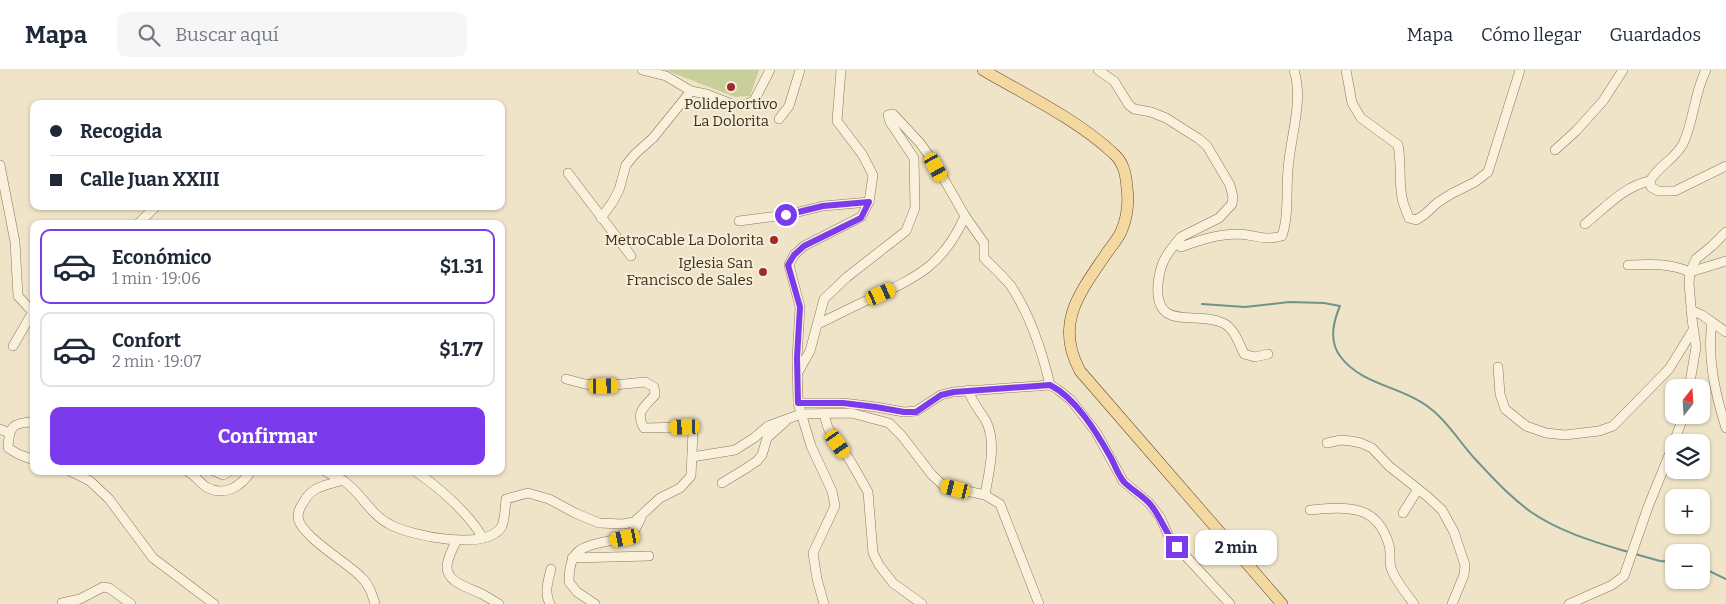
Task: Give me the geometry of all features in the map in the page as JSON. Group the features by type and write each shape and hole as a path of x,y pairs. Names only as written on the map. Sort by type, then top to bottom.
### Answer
{"main road":[{"path":"983,70 1074,123 1115,154 1126,171 1127,214 1120,232 1079,295 1070,318 1073,358 1080,371 1282,604"}],"street":[{"path":"642,70 666,76 692,91 706,94 734,105 744,105 754,101 770,70"},
{"path":"780,119 789,106 800,70"},
{"path":"824,604 817,579 813,553 835,506 832,491 811,446 798,403 797,374 800,307 788,265 794,255 804,246 861,218 869,202 873,175 862,154 837,121 841,70"},
{"path":"1098,70 1114,81 1129,105 1134,109 1151,112 1166,118 1199,139 1207,146 1230,185 1233,197 1232,204 1220,218 1182,237 1165,255 1159,272 1157,295 1159,305 1172,316 1214,320 1224,323 1236,335 1244,354 1255,357 1268,354"},
{"path":"1176,243 1181,247 1215,236 1240,234 1263,239 1282,236 1285,224 1288,169 1298,84 1294,70"},
{"path":"1346,70 1352,103 1361,118 1398,145 1401,159 1403,202 1409,218 1416,220 1437,203 1475,182 1488,172 1520,70"},
{"path":"1555,150 1576,131 1603,101 1623,70"},
{"path":"1706,70 1698,86 1684,142 1678,152 1653,174 1650,181 1651,187 1658,192 1675,191 1726,166"},
{"path":"601,218 612,204 619,190 626,165 653,138 692,91"},
{"path":"797,374 810,351 824,299 847,277 906,231 915,208 914,158 890,122 888,115 893,114 920,143 965,216 984,242 984,258 1010,285 1022,304 1038,345 1050,385"},
{"path":"0,164 14,242 18,296 30,308"},
{"path":"568,173 631,256"},
{"path":"1585,224 1624,192 1639,183 1650,181"},
{"path":"739,221 786,215 823,206 869,202"},
{"path":"142,220 152,210"},
{"path":"818,324 908,282 929,268 946,250 957,234 965,216"},
{"path":"1691,379 1696,347 1691,310 1690,272 1696,259 1726,232"},
{"path":"1628,266 1658,263 1678,267 1690,272 1726,261"},
{"path":"1691,310 1702,314 1726,332"},
{"path":"13,346 30,317"},
{"path":"1712,322 1710,338 1711,366 1726,428"},
{"path":"1498,366 1500,394 1505,409 1526,426 1546,433 1565,434 1599,431 1612,426 1670,369 1693,330"},
{"path":"333,475 345,482 370,509 389,524 413,533 456,541 483,538 492,534 501,527 505,515 506,499 528,493 549,499 575,514 599,523 623,524 634,522 660,498 680,488 691,476 693,432 685,427 644,428 640,420 640,413 655,395 654,387 645,382 604,386 566,379"},
{"path":"798,403 843,403 916,412 941,395 968,390 1050,385 1071,400 1096,432 1123,481 1149,503 1160,517 1170,539 1230,604"},
{"path":"968,390 987,423 992,440 985,495"},
{"path":"692,457 735,450 768,426 801,414 851,413 889,423 902,436 932,475 944,486 985,495 1000,504 1039,604"},
{"path":"824,414 828,428 868,492 873,553 879,565 893,582 922,604"},
{"path":"722,483 757,461 762,455 767,438 786,420"},
{"path":"30,422 23,422 12,427 9,434 8,448 30,458"},
{"path":"0,428 9,434"},
{"path":"1327,442 1346,440 1368,445 1389,466 1442,510 1454,532 1464,559 1464,575 1452,604"},
{"path":"1569,604 1612,585 1624,576 1665,465"},
{"path":"78,475 90,481 109,499 153,558 214,604"},
{"path":"192,475 206,487 220,492 236,488 247,475"},
{"path":"420,475 432,483 462,510 483,538"},
{"path":"342,480 316,489 305,498 299,509 298,519 303,528 320,545 350,566 363,578 371,591 375,604"},
{"path":"1403,513 1418,489"},
{"path":"1310,510 1346,508 1362,511 1373,517 1386,534 1392,569 1414,604"},
{"path":"595,604 578,592 569,582 569,567 572,558 577,552 589,545 625,538 632,533 642,515"},
{"path":"456,541 448,559 447,568 450,575 460,584 499,604"},
{"path":"572,558 648,556"},
{"path":"550,604 546,598 551,569"},
{"path":"62,603 80,599 103,587 110,588 131,604"}],"green space":[{"name":"Polideportivo La Dolorita","path":"665,70 759,70 750,96 735,97"}],"waterway":[{"path":"1202,304 1245,307 1289,302 1324,303 1340,306 1334,325 1333,338 1340,356 1349,366 1371,380 1408,395 1431,409 1443,420 1470,454 1495,480 1531,512 1566,531 1628,552"},
{"path":"1635,554 1665,561"},
{"path":"1710,571 1726,579"}],"place":[{"name":"Polideportivo La Dolorita","path":"731,87"},
{"name":"MetroCable La Dolorita","path":"774,240"},
{"name":"Iglesia San Francisco de Sales","path":"763,272"}],"route":[{"path":"786,215 823,206 869,202 861,218 804,246 794,255 788,265 800,307 797,358 798,403 843,403 916,412 941,395 954,392 1050,385 1071,400 1096,432 1123,481 1149,503 1160,517 1170,539 1177,547"}]}
